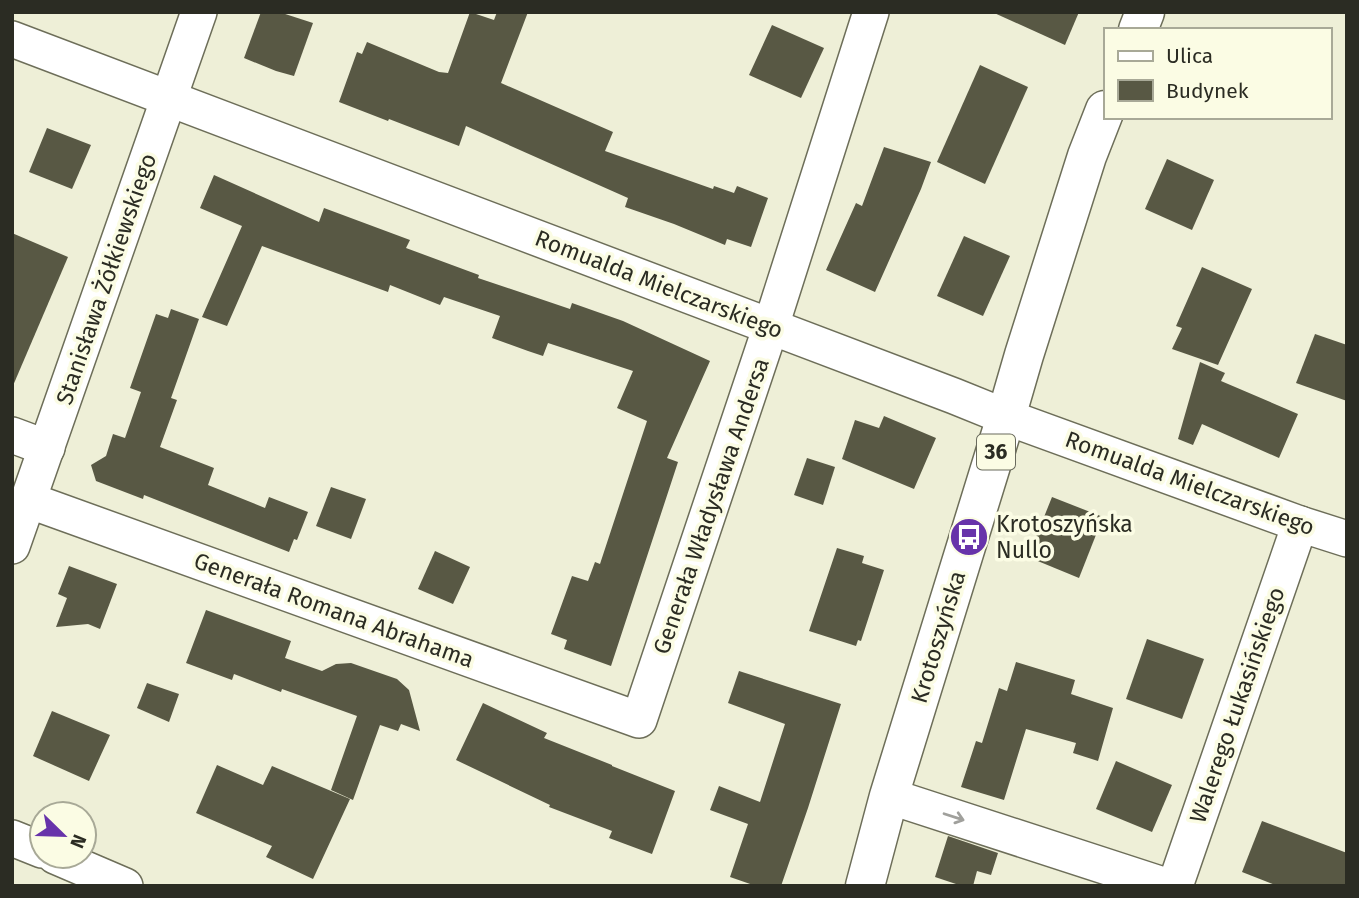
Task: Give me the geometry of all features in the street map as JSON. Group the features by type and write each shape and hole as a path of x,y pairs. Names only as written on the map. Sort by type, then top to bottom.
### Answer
{"main road":[{"name":"Krotoszyńska","path":"865,886 889,796 1024,355 1083,168 1104,113"}],"street":[{"name":"Stanisława Żółkiewskiego","path":"12,546 199,12"},
{"name":"Generała Władysława Andersa","path":"639,720 771,326 871,12"},
{"name":"Romualda Mielczarskiego","path":"12,39 1006,417 1347,539"},
{"path":"12,435 47,448"},
{"name":"Generała Romana Abrahama","path":"28,500 639,720"},
{"name":"Walerego Łukasińskiego","path":"1175,886 1300,524"},
{"path":"889,796 1166,886"},
{"path":"88,870 125,886"}],"building":[{"path":"261,12 279,12 313,23 294,76 244,58"},
{"path":"470,12 494,20 497,12 528,12 501,83 613,132 605,151 713,189 714,186 734,193 737,186 768,198 751,247 727,239 725,245 625,207 628,198 466,126 459,146 339,102 357,52 362,54 367,42 439,72 448,73"},
{"path":"992,12 1079,12 1065,45"},
{"path":"772,25 824,48 801,98 749,75"},
{"path":"980,65 1028,87 985,184 937,162"},
{"path":"47,128 91,145 72,189 29,172"},
{"path":"884,147 931,162 875,292 826,270 856,203 862,206"},
{"path":"1167,159 1214,180 1192,230 1145,209"},
{"path":"214,175 319,222 324,208 410,240 406,248 479,275 478,278 570,309 572,303 623,321 710,361 667,458 678,462 611,666 564,649 567,640 551,634 572,576 588,581 595,562 600,564 647,421 617,408 633,371 548,343 543,356 528,351 492,338 500,316 444,297 440,305 390,285 388,292 262,246 227,326 202,317 242,226 200,208"},
{"path":"12,233 68,257 12,388"},
{"path":"964,236 1010,256 983,316 937,296"},
{"path":"1202,267 1252,289 1218,365 1172,349 1182,328 1176,326"},
{"path":"171,309 199,319 171,398 177,400 160,447 214,468 208,485 265,508 269,497 308,512 289,552 144,495 143,499 96,481 91,465 106,456 113,434 125,438 141,392 130,388 156,314 168,318"},
{"path":"1315,334 1347,345 1347,401 1296,383"},
{"path":"1200,362 1225,373 1221,381 1298,414 1279,458 1202,424 1193,445 1178,439"},
{"path":"884,416 936,438 914,489 842,459 855,420 879,428"},
{"path":"807,458 835,467 823,505 794,495"},
{"path":"331,487 366,499 351,539 316,526"},
{"path":"1052,497 1103,517 1079,578 1028,557"},
{"path":"837,548 864,556 862,563 884,570 861,641 858,640 856,646 809,631"},
{"path":"435,551 470,567 453,604 418,589"},
{"path":"69,566 117,584 100,629 88,624 56,627 67,598 58,594"},
{"path":"206,610 291,641 285,658 322,671 336,664 351,663 397,679 409,690 420,731 401,724 398,731 380,725 353,800 331,790 357,716 234,674 232,680 186,663"},
{"path":"1147,639 1204,659 1182,719 1126,699"},
{"path":"1016,662 1075,680 1071,694 1113,708 1098,761 1073,753 1076,743 1026,729 1004,800 961,787 976,741 982,743 999,688 1007,691"},
{"path":"739,671 841,704 781,886 756,886 730,877 748,824 710,810 719,786 760,802 785,724 728,703"},
{"path":"147,683 179,694 169,722 137,708"},
{"path":"483,703 547,733 544,738 675,791 652,854 609,838 612,831 549,807 550,805 456,760"},
{"path":"52,711 110,735 89,781 33,756"},
{"path":"1116,761 1172,785 1152,832 1096,809"},
{"path":"217,765 263,785 272,766 350,799 313,879 266,857 272,846 196,813"},
{"path":"1262,821 1347,853 1347,886 1278,886 1242,872"},
{"path":"948,836 998,853 991,875 977,871 973,886 962,886 935,877"}],"place":[{"name":"Krotoszyńska Nullo","path":"969,537"}]}
